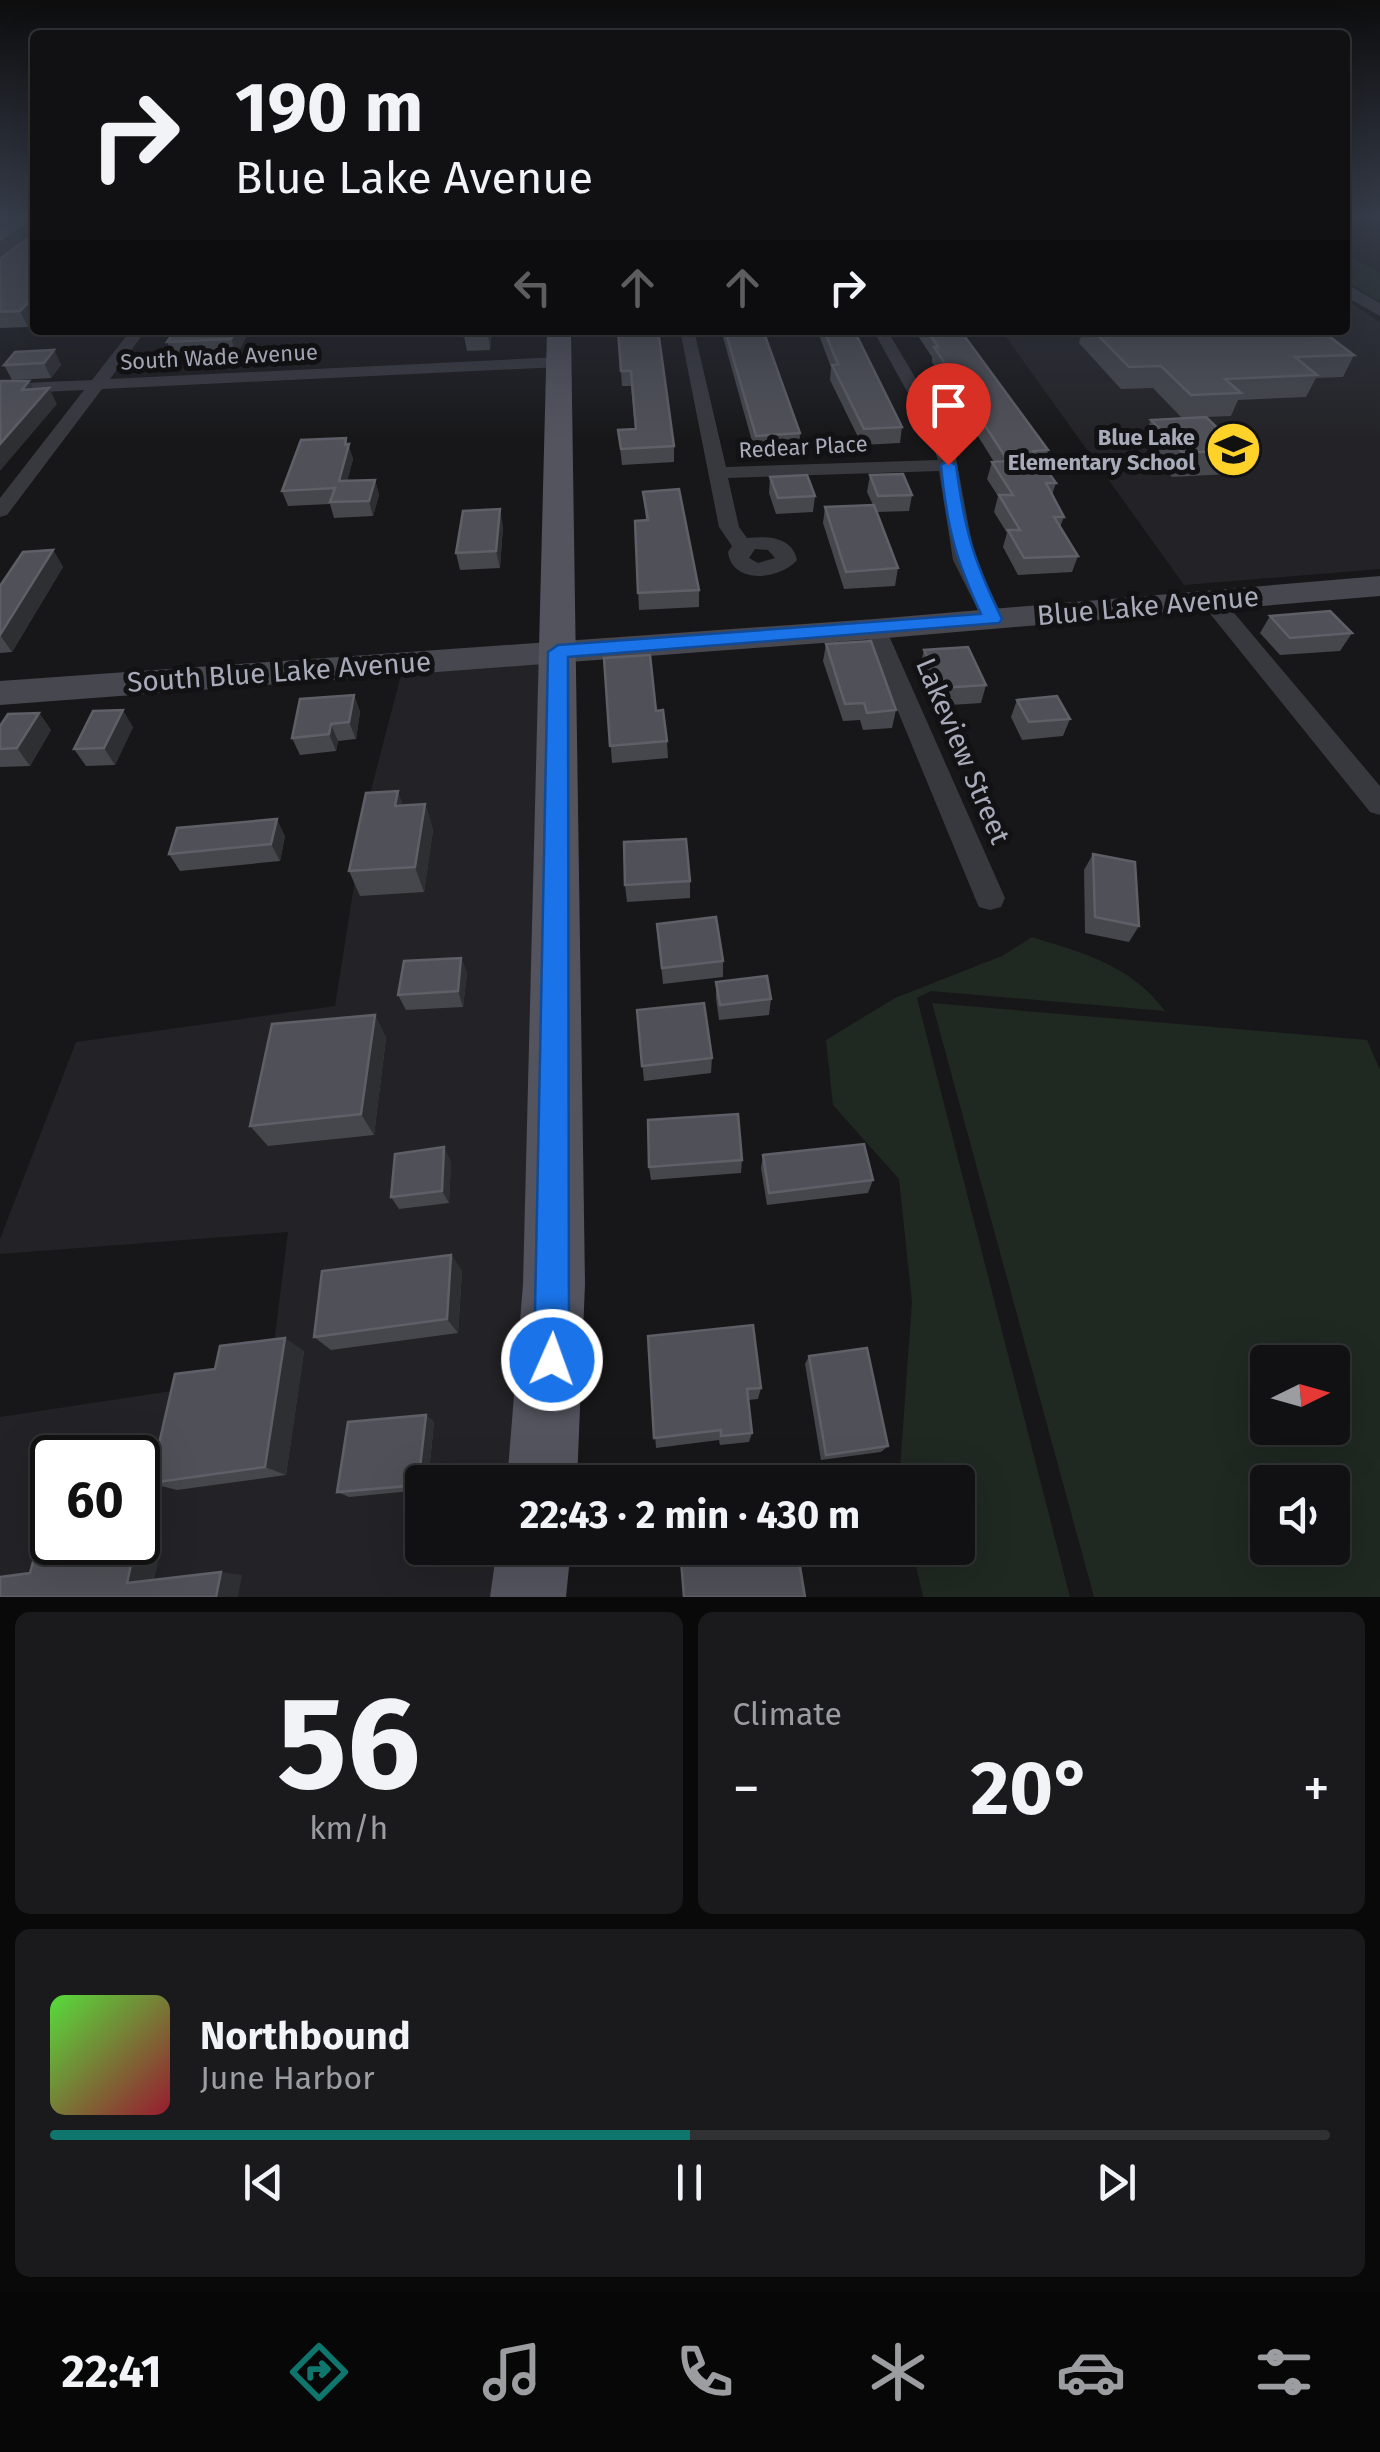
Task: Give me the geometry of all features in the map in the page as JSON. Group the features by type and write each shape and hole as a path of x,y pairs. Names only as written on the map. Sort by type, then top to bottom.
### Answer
{"main road":[{"path":"543,1465 554,1284 559,335"},
{"name":"Blue Lake Avenue","path":"558,652 1380,586"},
{"name":"South Blue Lake Avenue","path":"0,692 558,652"},
{"path":"528,1597 532,1565"}],"street":[{"path":"1350,292 1380,311"},
{"path":"0,512 134,335"},
{"path":"688,335 720,473 728,527 743,547"},
{"path":"883,335 934,424 948,465 956,532 964,560 993,619"},
{"name":"South Wade Avenue","path":"0,390 559,362"},
{"name":"Redear Place","path":"720,473 948,465"},
{"path":"1211,600 1380,806"},
{"name":"Lakeview Street","path":"876,629 990,898"}],"shaded area":[{"path":"1363,292 1380,292 1380,302"},
{"name":"Blue Lake Elementary School","path":"1350,302 1380,322 1380,569 1184,585 1005,335 1350,335"},
{"path":"545,660 524,1426 519,1465 405,1465 405,1565 505,1565 498,1597 0,1597 0,1417 270,1376 288,1232 0,1254 0,1239 76,1042 335,1006 366,809 402,671"},
{"path":"1032,937 1106,963 1138,983 1165,1011 931,991 917,998 1070,1597 923,1597 916,1565 975,1565 975,1465 900,1465 912,1302 899,1179 833,1105 826,1040 895,998 1002,956"},
{"path":"932,1003 1367,1040 1380,1070 1380,1597 1094,1597"}],"building":[{"path":"0,292 30,292 30,301 20,311 0,312"},
{"path":"172,335 233,335 231,339 167,342"},
{"path":"618,335 659,335 674,446 621,449 618,430 636,429 631,371 621,371"},
{"path":"726,335 765,335 800,433 756,436"},
{"path":"826,335 856,335 902,427 864,429 832,365 838,364"},
{"path":"930,335 964,335 1048,450 1033,451 1056,483 1046,483 1064,517 1054,517 1078,556 1024,558 1008,530 1020,530 999,495 1013,495 992,462 1008,461 934,347 938,347"},
{"path":"1098,335 1328,335 1354,355 1295,357 1317,375 1225,379 1241,393 1191,395 1161,366 1129,367"},
{"path":"54,350 44,363 4,365 15,352"},
{"path":"0,381 29,381 22,390 49,388 0,444"},
{"path":"1206,417 1240,450 1183,453 1151,420"},
{"path":"346,438 345,445 349,444 339,481 375,480 369,501 330,502 335,488 282,491 301,440"},
{"path":"903,474 912,495 878,496 870,475"},
{"path":"807,475 815,496 778,498 770,477"},
{"path":"679,489 699,590 638,593 635,521 648,520 643,492"},
{"path":"874,505 898,568 846,572 825,507"},
{"path":"500,509 496,551 456,553 463,511"},
{"path":"53,550 0,635 0,586 23,552"},
{"path":"1330,611 1352,633 1290,638 1270,616"},
{"path":"871,641 896,710 867,713 864,703 845,704 826,644"},
{"path":"968,647 986,685 940,688 924,650"},
{"path":"650,655 656,711 663,710 667,741 610,746 604,658"},
{"path":"354,695 349,722 331,724 329,734 292,738 300,699"},
{"path":"1057,696 1070,719 1029,722 1017,700"},
{"path":"123,710 104,748 74,749 93,711"},
{"path":"39,713 17,748 0,749 0,726 8,714"},
{"path":"398,791 395,806 425,804 415,867 349,871 366,793"},
{"path":"277,819 271,844 169,854 177,828"},
{"path":"686,839 690,881 625,885 624,842"},
{"path":"1093,854 1135,862 1139,926 1095,917"},
{"path":"716,917 723,961 662,968 657,924"},
{"path":"461,958 458,991 398,995 404,961"},
{"path":"767,976 771,999 720,1005 716,982"},
{"path":"704,1003 712,1058 642,1066 637,1010"},
{"path":"375,1015 361,1114 250,1126 272,1024"},
{"path":"738,1114 742,1160 649,1167 648,1120"},
{"path":"864,1144 873,1180 769,1193 763,1155"},
{"path":"444,1147 442,1191 391,1197 395,1154"},
{"path":"451,1255 447,1319 314,1337 322,1271"},
{"path":"753,1325 761,1388 747,1389 752,1433 721,1436 721,1430 654,1438 648,1336"},
{"path":"285,1338 265,1467 160,1482 160,1439 175,1374 215,1369 220,1346"},
{"path":"867,1348 888,1446 826,1455 809,1356"},
{"path":"426,1415 420,1465 405,1465 405,1486 337,1492 348,1422"},
{"path":"32,1565 131,1565 127,1583 221,1572 216,1597 0,1597 0,1577 30,1573"},
{"path":"681,1565 800,1565 805,1597 684,1597"}],"place":[{"name":"Blue Lake Elementary School","path":"1234,450"}],"route":[{"path":"552,1360 558,652 993,619 964,560 956,532 948,465"}]}
